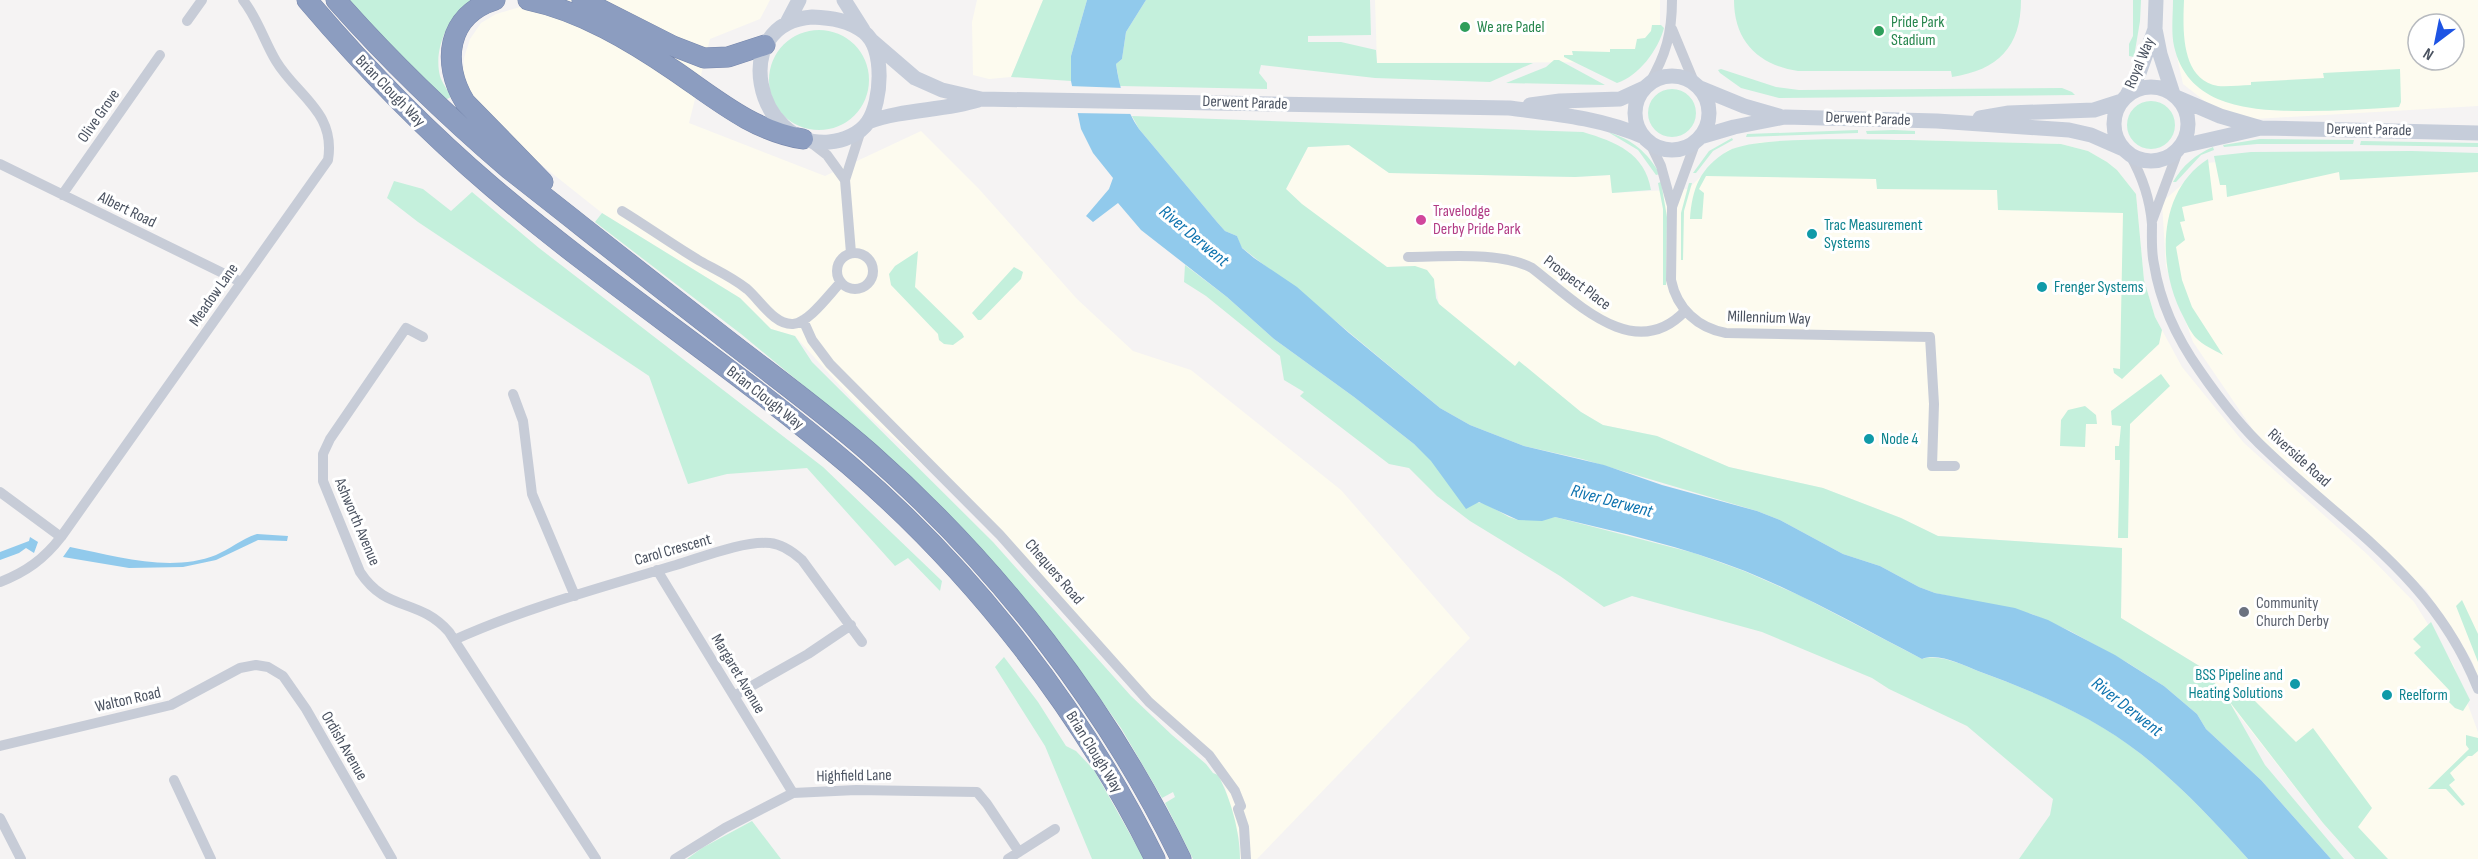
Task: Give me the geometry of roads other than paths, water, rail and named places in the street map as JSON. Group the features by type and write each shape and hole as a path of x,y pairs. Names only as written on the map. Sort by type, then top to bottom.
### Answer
{"highway":[{"name":"Brian Clough Way","path":"307,0 382,84 421,123 492,187 808,432 850,466 905,517 999,619 1033,661 1088,741 1118,790 1155,859"},
{"name":"Brian Clough Way","path":"336,0 401,71 509,169 805,399 871,454 974,555 1023,613 1088,698 1147,794 1181,859"},
{"path":"495,0 473,12 460,27 454,39 450,64 455,86 479,118 599,240"},
{"path":"528,0 572,14 608,31 645,52 748,120 783,136 806,140"},
{"path":"582,0 673,46 704,58 728,57 765,45"}],"street":[{"path":"186,21 202,0"},
{"name":"Meadow Lane","path":"0,582 35,565 49,553 328,160 330,149 322,117 278,64 253,13 243,0"},
{"path":"799,0 787,22 765,45 760,78 765,98 776,118 787,130 827,155 845,180"},
{"path":"844,0 868,37 877,56 879,83 874,107 845,180 851,253"},
{"path":"1672,0 1672,29 1662,60 1637,102 1635,112 1638,128 1647,139 1660,148 1672,150 1685,148 1698,139 1707,127 1710,115 1707,99 1697,85 1672,29"},
{"name":"Royal Way","path":"2156,0 2155,28 2160,54 2176,96"},
{"path":"787,22 805,18 827,18 850,24 868,37"},
{"name":"Royal Way","path":"2124,99 2139,73 2155,28"},
{"name":"Derwent Parade","path":"868,37 915,78 942,90 985,99 1509,108 1591,118 1647,139"},
{"name":"Olive Grove","path":"62,195 160,55"},
{"path":"1647,85 1658,78 1674,75 1697,85"},
{"name":"Derwent Parade","path":"1509,108 1560,101 1612,100 1624,98 1647,85"},
{"name":"Derwent Parade","path":"1697,85 1744,106 1785,117 1950,122 2069,130 2091,135 2127,152"},
{"path":"2149,87 2159,88 2176,96 2186,111 2189,122 2188,132 2180,149 2166,159 2156,162 2145,161 2127,152 2115,136 2114,125 2115,115 2124,99 2134,91 2149,87"},
{"name":"Derwent Parade","path":"2176,96 2220,116 2261,128 2478,133"},
{"name":"Derwent Parade","path":"865,126 892,113 956,106 985,99"},
{"name":"Derwent Parade","path":"1950,122 2010,113 2094,110 2124,99"},
{"name":"Derwent Parade","path":"1698,139 1727,129 1785,117"},
{"path":"806,140 832,142 845,138 865,126"},
{"name":"Derwent Parade","path":"2180,149 2261,128"},
{"name":"Millennium Way","path":"1647,139 1661,166 1672,207 1671,280 1685,310 1703,326 1726,333 1930,337 1934,404 1932,466 1955,466"},
{"name":"Millennium Way","path":"1672,207 1698,139"},
{"name":"Riverside Road","path":"2151,221 2180,149"},
{"name":"Riverside Road","path":"2127,152 2143,183 2151,221 2153,262 2161,294 2175,328 2199,369 2235,417 2267,452 2379,549 2417,587 2454,640 2478,689"},
{"name":"Albert Road","path":"0,164 241,282"},
{"path":"622,211 700,261 729,276 755,296 779,320 789,324 803,320 841,282"},
{"path":"851,253 866,257 872,265 873,274 868,283 859,288 849,288 841,282 838,276 838,265 851,253"},
{"name":"Prospect Place","path":"1408,256 1491,258 1522,263 1532,268 1601,321 1625,330 1659,330 1671,324 1685,310"},
{"name":"Chequers Road","path":"803,320 812,340 830,364 1000,534 1149,702 1209,756 1235,791 1245,835 1246,859"},
{"name":"Ashworth Avenue","path":"423,337 406,328 330,439 323,454 322,476 358,568 370,587 393,602 427,612 443,625 596,859"},
{"path":"513,394 523,421 532,494 575,596"},
{"path":"0,492 61,537"},
{"name":"Carol Crescent","path":"454,640 480,628 657,570 747,545 772,543 791,550 802,560 862,642"},
{"name":"Margaret Avenue","path":"657,570 792,793"},
{"path":"734,696 808,654 851,625"},
{"name":"Walton Road","path":"0,746 171,705 240,668 256,665"},
{"name":"Ordish Avenue","path":"256,665 274,669 286,680 392,859"},
{"path":"174,780 211,859"},
{"name":"Highfield Lane","path":"675,859 725,828 792,793 856,790 974,791 981,795 1019,852"},
{"path":"0,818 21,859"},
{"path":"1008,859 1055,829"}],"water":[{"name":"River Derwent","path":"1087,0 1146,0 1126,32 1122,59 1116,64 1124,98 1139,129 1217,222 1225,231 1237,236 1242,248 1297,287 1440,408 1470,425 1524,446 1604,465 1662,485 1757,511 1780,520 1843,554 1880,566 1935,593 2015,608 2048,620 2115,655 2164,686 2197,714 2206,729 2261,780 2331,859 2248,859 2170,778 2123,740 2103,728 2042,696 1958,663 1935,657 1922,659 1813,602 1745,571 1675,547 1555,517 1542,521 1518,520 1479,502 1466,509 1431,461 1414,444 1274,339 1227,297 1141,230 1118,203 1093,222 1086,216 1109,189 1113,178 1093,153 1081,129 1071,81 1071,56"},
{"path":"257,534 288,536 287,541 258,540 216,560 183,567 129,568 63,557 70,547 143,561 180,563 216,555"},
{"path":"30,537 38,542 34,553 26,548 0,560 0,552 29,541"}],"place":[{"name":"We are Padel","path":"1465,27"},
{"name":"Pride Park Stadium","path":"1879,31"},
{"name":"Travelodge Derby Pride Park","path":"1421,220"},
{"name":"Trac Measurement Systems","path":"1812,234"},
{"name":"Frenger Systems","path":"2042,287"},
{"name":"Node 4","path":"1869,439"},
{"name":"Community Church Derby","path":"2244,612"},
{"name":"BSS Pipeline and Heating Solutions","path":"2295,684"},
{"name":"Reelform","path":"2387,695"}]}
